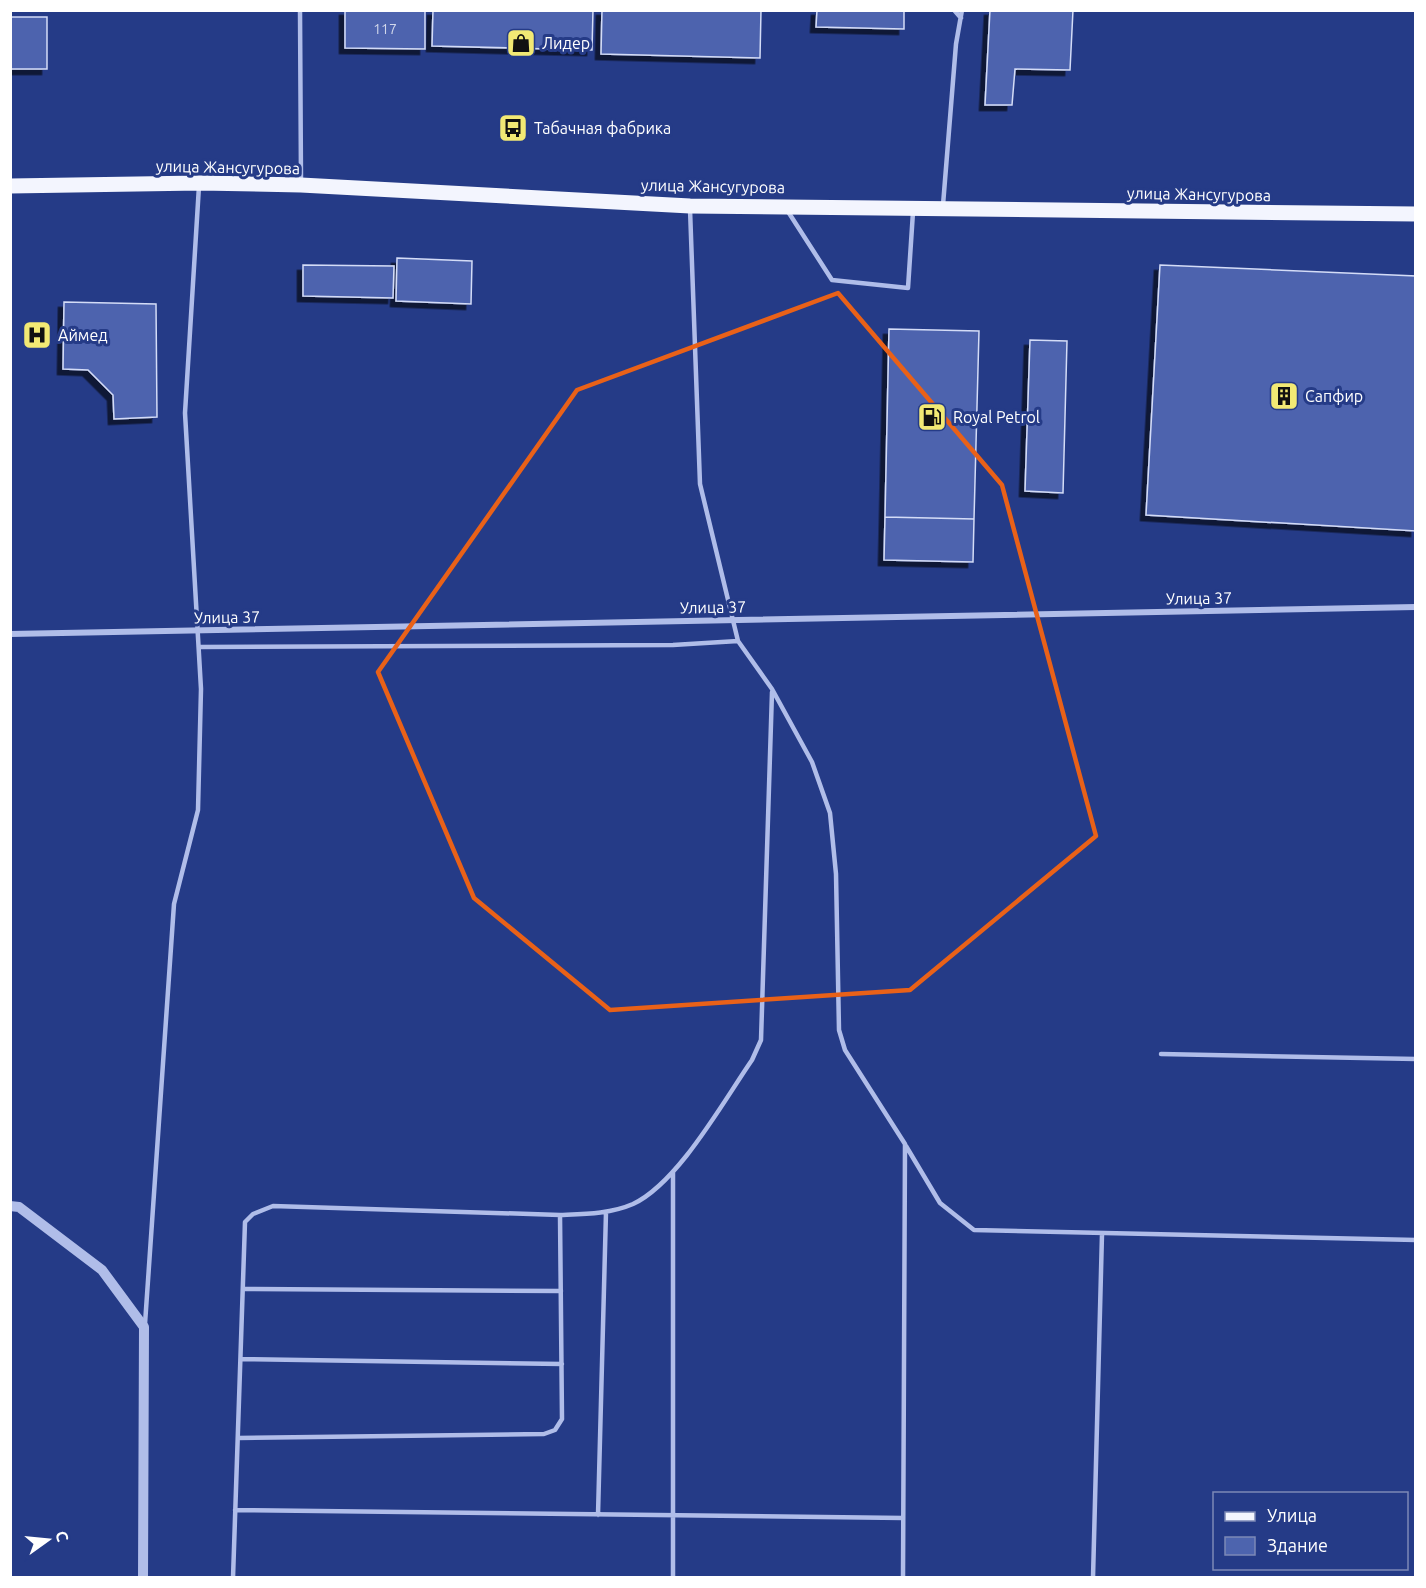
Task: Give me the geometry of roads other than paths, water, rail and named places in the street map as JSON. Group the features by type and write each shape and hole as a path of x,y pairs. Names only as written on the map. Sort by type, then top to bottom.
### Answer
{"main road":[{"name":"улица Жансугурова","path":"10,186 200,183 301,185 690,206 1416,214"}],"street":[{"name":"Улица 37","path":"10,634 1416,608"},
{"path":"10,1206 19,1207 102,1269 144,1327 142,1578"}],"lane":[{"path":"300,10 301,185"},
{"path":"954,10 961,18"},
{"path":"942,210 956,44 962,10"},
{"path":"144,1327 174,904 198,810 201,689 185,413 200,183"},
{"path":"690,206 700,484 738,642 772,689 812,762 830,813 836,874 839,1030 845,1050 940,1203 974,1230 1416,1240"},
{"path":"784,206 832,280 908,288 913,209"},
{"path":"199,647 673,645 738,642"},
{"path":"233,1578 245,1222 253,1214 273,1206 560,1215 606,1212 633,1204 673,1172 752,1060 761,1040 772,689"},
{"path":"1161,1054 1416,1059"},
{"path":"903,1578 905,1144"},
{"path":"672,1578 675,1515 673,1172"},
{"path":"598,1515 606,1212"},
{"path":"238,1438 544,1434 555,1430 562,1419 560,1215"},
{"path":"1093,1578 1102,1234"},
{"path":"243,1289 561,1292"},
{"path":"241,1359 562,1364"},
{"path":"235,1510 903,1518"}],"place":[{"name":"Лидер","path":"521,43"},
{"name":"Табачная фабрика","path":"513,128"},
{"name":"Аймед","path":"37,335"},
{"name":"Сапфир","path":"1284,396"},
{"name":"Royal Petrol","path":"932,417"}]}
